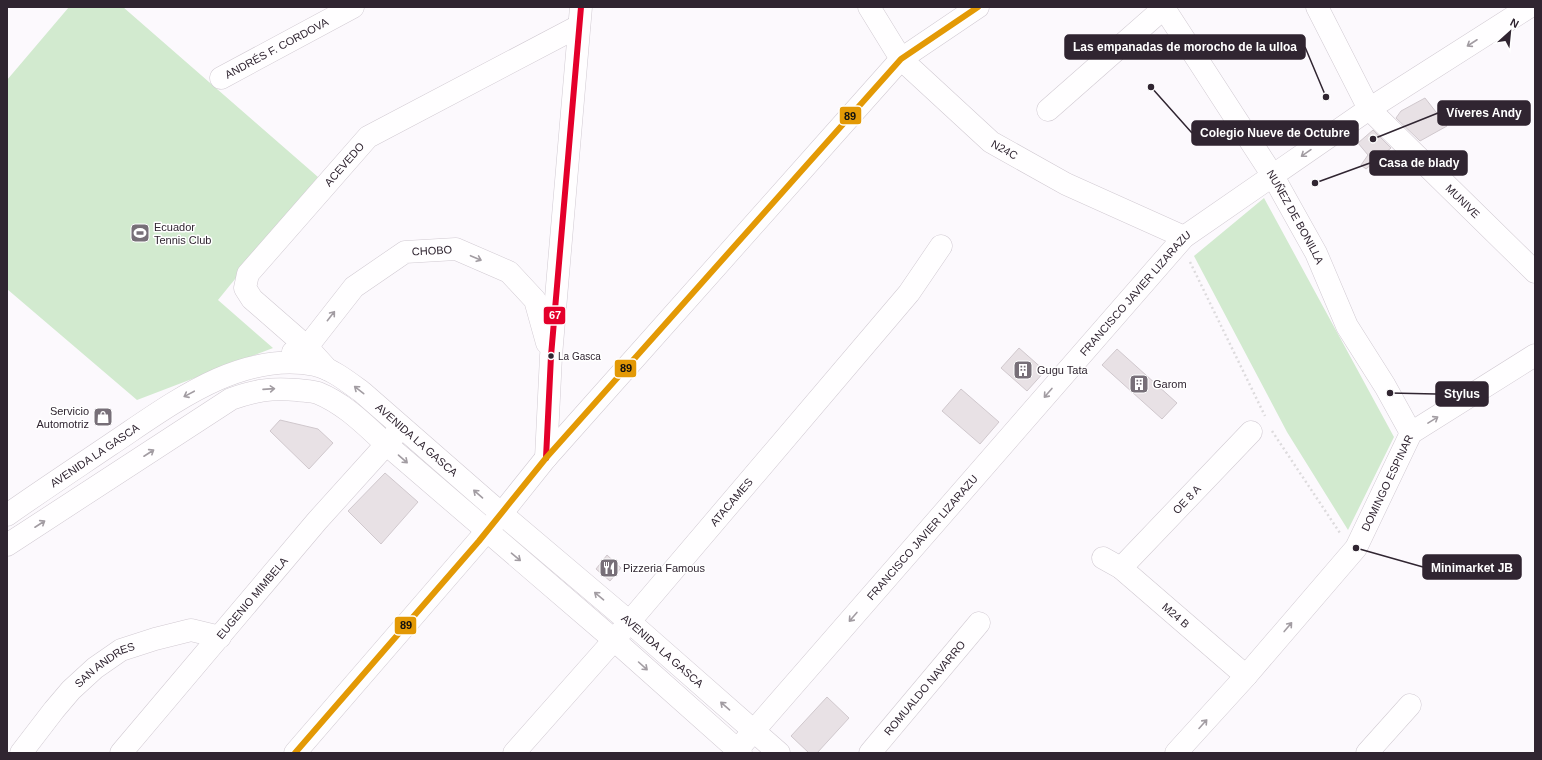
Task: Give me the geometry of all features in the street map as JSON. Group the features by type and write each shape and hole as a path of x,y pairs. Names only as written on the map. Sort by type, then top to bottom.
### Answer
{"street":[{"name":"ANDRÉS F. CORDOVA","path":"221,78 353,7"},
{"name":"N24C","path":"869,7 901,59 991,142 1066,184 1186,246"},
{"path":"295,753 486,532 546,458 901,59 978,7"},
{"name":"MUNIVE","path":"1317,7 1369,109 1535,272"},
{"name":"FRANCISCO JAVIER LIZARAZU","path":"737,752 754,731 1186,246 1273,176 1369,109 1529,7"},
{"path":"1048,110 1165,8"},
{"name":"NUÑEZ DE BONILLA","path":"1165,8 1273,176 1316,253 1347,326 1385,386 1412,433"},
{"path":"546,458 551,356 580,16"},
{"name":"ACEVEDO","path":"327,369 307,347 252,299 245,288 248,274 368,137 580,16"},
{"name":"ATACAMES","path":"514,753 614,640 909,293 941,246"},
{"name":"CHOBO","path":"307,347 354,286 405,252 456,250 509,272 535,300 551,356"},
{"path":"250,368 307,347"},
{"name":"DOMINGO ESPINAR","path":"1176,753 1246,676 1356,548 1412,433 1535,355"},
{"name":"AVENIDA LA GASCA","path":"7,515 184,396 224,377 250,368 288,363 310,364 327,369 344,378 362,392 401,428 629,621 779,753"},
{"name":"AVENIDA LA GASCA","path":"7,545 231,399 247,393 262,390 277,389 316,392 337,403 361,420 486,532 614,640 737,752"},
{"name":"OE 8 A","path":"1112,563 1262,425"},
{"name":"EUGENIO MIMBELA","path":"121,753 317,521 401,428"},
{"name":"M24 B","path":"1112,563 1246,676"},
{"name":"ROMUALDO NAVARRO","path":"870,753 979,623"},
{"name":"SAN ANDRES","path":"21,753 71,690 95,668 121,650 155,639 191,630 220,637"},
{"path":"1367,753 1410,705"}],"path":[{"path":"1186,246 1262,425 1341,534"}],"green space":[{"name":"Ecuador Tennis Club","path":"69,7 123,7 318,177 218,300 273,348 137,400 7,289 7,80"},
{"path":"1264,198 1394,437 1348,530 1287,432 1194,256"}],"building":[{"path":"1425,98 1447,126 1420,141 1396,118 1401,111"},
{"path":"1373,130 1391,148 1366,169 1361,165 1368,155 1358,143"},
{"name":"Gugu Tata","path":"1019,348 1045,371 1027,391 1001,368"},
{"name":"Garom","path":"1117,349 1177,403 1162,419 1102,365"},
{"path":"961,389 999,422 980,444 942,411"},
{"path":"280,420 318,429 333,443 309,469 270,431"},
{"path":"385,473 418,502 381,544 348,511"},
{"name":"Pizzeria Famous","path":"607,555 621,568 610,581 596,569"},
{"path":"827,697 849,718 817,753 809,753 791,736"}],"transit line":[{"name":"67","path":"546,458 551,356 581,7"},
{"name":"89","path":"295,753 479,541 546,458 901,59 978,7"}],"place":[{"name":"Colegio Nueve de Octubre","path":"1151,87"},
{"name":"Las empanadas de morocho de la ulloa","path":"1326,97"},
{"name":"Víveres Andy","path":"1373,139"},
{"name":"Casa de blady","path":"1315,183"},
{"name":"Ecuador Tennis Club","path":"140,233"},
{"name":"La Gasca","path":"551,356"},
{"name":"Gugu Tata","path":"1023,370"},
{"name":"Garom","path":"1139,384"},
{"name":"Stylus","path":"1390,393"},
{"name":"Servicio Automotriz","path":"103,417"},
{"name":"Minimarket JB","path":"1356,548"},
{"name":"Pizzeria Famous","path":"609,568"}]}
